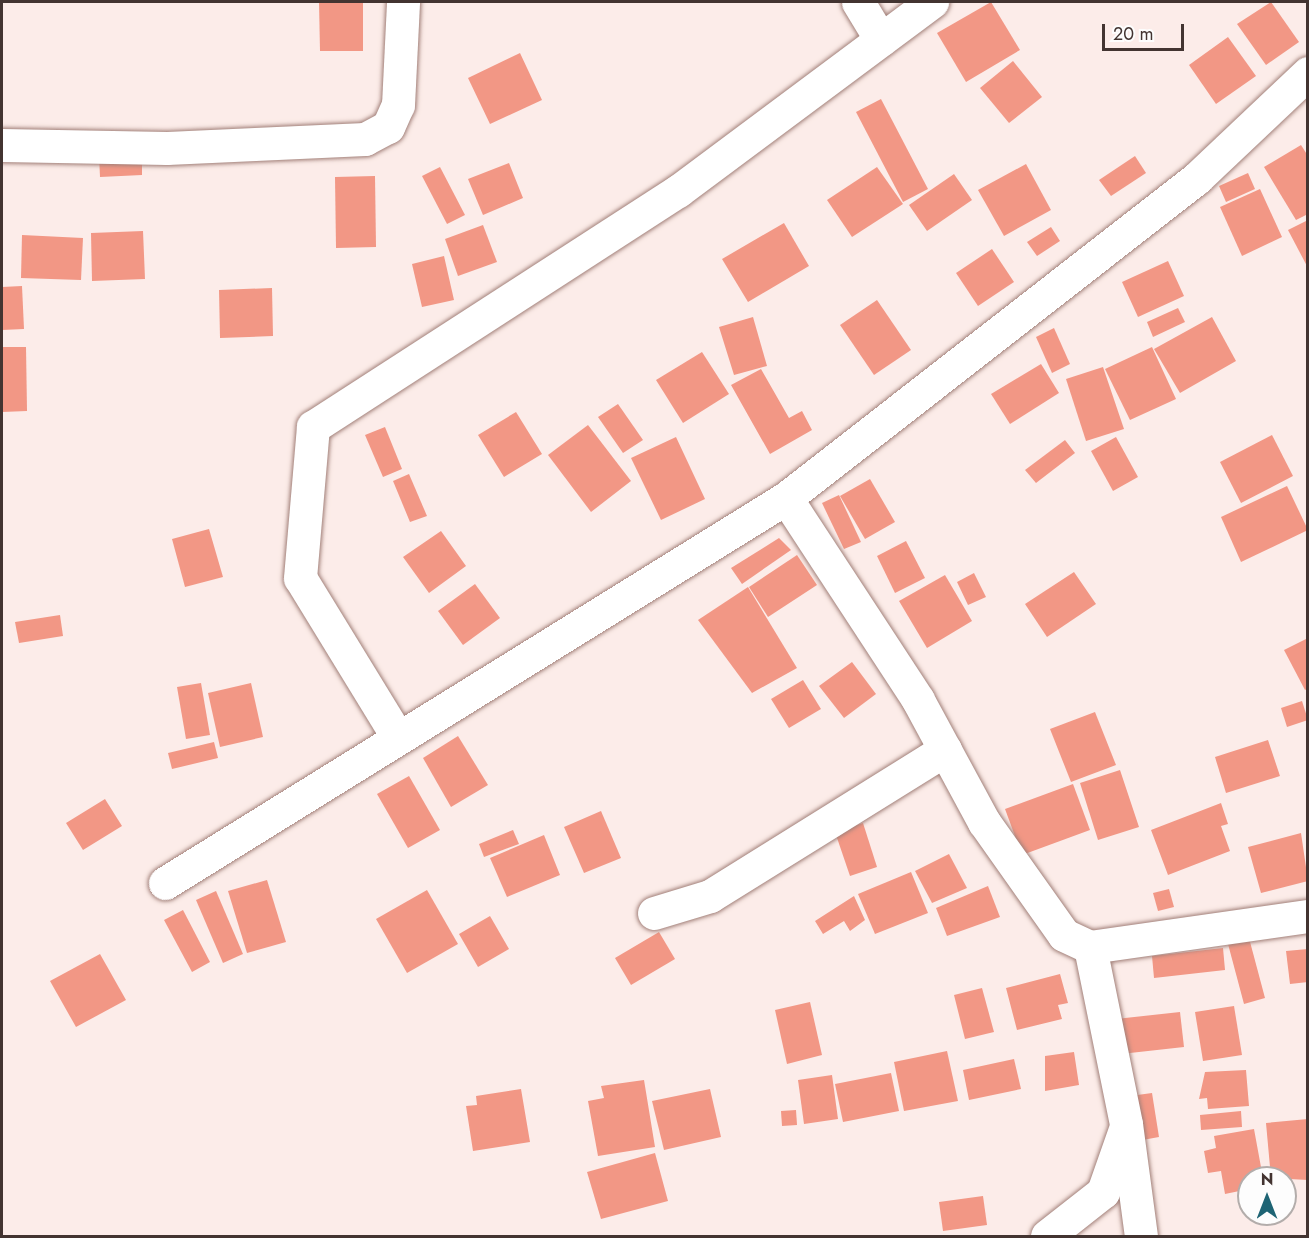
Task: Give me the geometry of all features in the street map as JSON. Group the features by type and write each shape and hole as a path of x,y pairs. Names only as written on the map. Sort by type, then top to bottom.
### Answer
{"street":[{"path":"2,145 167,148 365,139 388,127 398,105 403,2"},
{"path":"858,2 881,40"},
{"path":"397,736 300,578 313,427 678,191 932,2"},
{"path":"165,883 397,736 786,498 1197,178 1308,73"},
{"path":"786,498 945,750 984,822 1064,935 1090,947 1308,916"},
{"path":"654,913 710,896 945,750"},
{"path":"1090,947 1126,1124 1141,1236"},
{"path":"1047,1236 1103,1192 1126,1124"}],"building":[{"path":"319,2 363,2 363,51 320,51"},
{"path":"991,2 1020,50 966,82 937,33"},
{"path":"1271,2 1299,42 1266,65 1237,24"},
{"path":"1228,37 1256,76 1216,104 1189,65"},
{"path":"520,53 542,100 490,124 468,78"},
{"path":"1013,61 1042,97 1009,123 980,88"},
{"path":"881,99 928,189 903,202 856,112"},
{"path":"1301,145 1308,156 1308,214 1296,220 1264,167"},
{"path":"142,154 142,175 100,177 99,155"},
{"path":"1135,156 1146,173 1111,196 1099,180"},
{"path":"509,163 523,198 483,215 468,179"},
{"path":"1026,164 1051,210 1004,236 978,190"},
{"path":"440,167 465,215 447,224 422,176"},
{"path":"877,167 903,204 852,237 827,200"},
{"path":"1248,173 1255,189 1226,202 1219,186"},
{"path":"954,174 972,200 927,231 909,205"},
{"path":"375,176 376,247 336,248 335,177"},
{"path":"1260,189 1282,237 1242,256 1220,207"},
{"path":"1308,220 1308,268 1288,230"},
{"path":"784,223 809,266 748,302 722,259"},
{"path":"483,225 497,262 458,276 445,239"},
{"path":"1051,227 1060,241 1037,256 1027,242"},
{"path":"143,231 145,279 92,281 91,233"},
{"path":"22,235 83,238 81,280 21,278"},
{"path":"992,249 1014,282 978,306 956,273"},
{"path":"444,256 454,300 422,307 412,264"},
{"path":"1168,261 1184,296 1138,317 1122,282"},
{"path":"22,286 24,329 2,330 2,287"},
{"path":"272,288 273,336 220,338 219,290"},
{"path":"877,300 911,350 874,375 840,325"},
{"path":"1178,308 1185,322 1153,337 1147,322"},
{"path":"753,317 767,366 734,375 719,327"},
{"path":"1212,317 1236,361 1180,393 1154,349"},
{"path":"1054,328 1070,364 1052,373 1036,337"},
{"path":"2,347 26,347 27,411 2,412"},
{"path":"1152,347 1176,399 1130,420 1105,369"},
{"path":"702,352 729,394 683,423 656,380"},
{"path":"1041,364 1059,393 1010,424 991,394"},
{"path":"1103,367 1124,429 1086,441 1066,379"},
{"path":"761,369 789,418 802,411 812,430 770,454 731,385"},
{"path":"618,404 643,440 623,453 598,417"},
{"path":"516,412 542,454 504,477 478,435"},
{"path":"588,425 631,481 591,512 548,455"},
{"path":"385,427 402,469 383,477 365,435"},
{"path":"1272,435 1293,476 1241,503 1220,462"},
{"path":"676,437 705,499 661,520 631,458"},
{"path":"1116,437 1138,477 1113,491 1091,451"},
{"path":"1065,440 1075,453 1036,483 1025,470"},
{"path":"409,474 427,516 410,522 393,481"},
{"path":"870,479 895,522 865,539 840,496"},
{"path":"1287,486 1308,530 1241,562 1221,517"},
{"path":"839,495 861,542 844,549 822,503"},
{"path":"209,529 223,577 185,587 172,539"},
{"path":"441,531 466,566 429,593 403,557"},
{"path":"779,538 791,550 742,584 731,568"},
{"path":"906,541 925,578 895,593 877,556"},
{"path":"797,555 817,585 768,617 749,587"},
{"path":"1074,572 1096,604 1047,637 1025,604"},
{"path":"974,573 986,597 968,605 957,582"},
{"path":"945,575 972,621 927,648 899,601"},
{"path":"475,584 500,618 463,645 438,611"},
{"path":"748,587 797,668 752,693 698,620"},
{"path":"60,615 63,636 19,643 15,622"},
{"path":"1308,638 1308,688 1305,690 1284,650"},
{"path":"852,662 876,694 844,718 819,686"},
{"path":"803,680 821,709 789,728 771,699"},
{"path":"201,683 210,735 186,739 177,687"},
{"path":"251,683 263,737 220,747 208,693"},
{"path":"1302,701 1308,720 1287,727 1281,708"},
{"path":"1095,712 1116,765 1071,782 1050,729"},
{"path":"458,736 488,785 451,807 423,758"},
{"path":"1268,740 1280,776 1226,793 1215,757"},
{"path":"214,742 218,758 172,769 168,753"},
{"path":"1120,770 1139,827 1098,840 1080,783"},
{"path":"409,776 440,830 408,848 377,794"},
{"path":"1073,784 1090,830 1022,855 1005,809"},
{"path":"105,799 122,826 83,850 66,823"},
{"path":"1221,803 1228,824 1221,826 1230,851 1168,875 1151,830"},
{"path":"601,811 621,858 584,873 564,827"},
{"path":"863,823 877,867 850,876 835,832"},
{"path":"513,830 519,844 484,857 479,844"},
{"path":"1301,833 1308,881 1261,893 1248,847"},
{"path":"544,835 560,875 507,897 490,858"},
{"path":"949,854 967,888 932,903 915,871"},
{"path":"911,872 928,913 875,934 858,894"},
{"path":"267,880 286,942 247,953 228,891"},
{"path":"988,886 1000,917 947,936 936,908"},
{"path":"1169,889 1174,907 1158,911 1153,893"},
{"path":"427,890 458,944 407,973 376,919"},
{"path":"216,891 243,954 223,963 196,900"},
{"path":"854,896 865,920 850,931 844,921 823,934 815,921"},
{"path":"183,910 210,962 192,972 164,920"},
{"path":"490,916 509,949 478,967 459,934"},
{"path":"659,932 675,959 631,985 615,958"},
{"path":"1249,938 1265,998 1244,1004 1228,944"},
{"path":"1223,948 1225,970 1154,978 1152,956"},
{"path":"1308,949 1308,982 1290,984 1286,951"},
{"path":"100,954 126,1000 76,1027 50,981"},
{"path":"1060,974 1068,1003 1058,1005 1062,1019 1017,1030 1006,988"},
{"path":"982,988 994,1032 965,1039 954,995"},
{"path":"810,1002 822,1055 787,1064 775,1010"},
{"path":"1234,1006 1242,1055 1203,1061 1195,1012"},
{"path":"1180,1012 1184,1047 1121,1054 1116,1019"},
{"path":"947,1051 958,1101 904,1111 894,1062"},
{"path":"1074,1052 1079,1085 1045,1091 1045,1056"},
{"path":"1014,1059 1021,1089 969,1100 963,1070"},
{"path":"1246,1070 1249,1106 1208,1109 1207,1098 1199,1099 1205,1072"},
{"path":"891,1073 899,1111 843,1122 835,1084"},
{"path":"832,1075 838,1119 804,1124 798,1080"},
{"path":"644,1080 655,1147 598,1156 588,1101 604,1098 601,1086"},
{"path":"521,1089 530,1142 473,1151 466,1106 477,1105 476,1096"},
{"path":"710,1089 721,1137 664,1150 652,1101"},
{"path":"1152,1093 1159,1137 1137,1141 1130,1096"},
{"path":"796,1110 797,1125 782,1126 781,1111"},
{"path":"1241,1111 1242,1127 1201,1130 1200,1115"},
{"path":"1308,1119 1308,1180 1297,1179 1297,1166 1270,1166 1266,1123"},
{"path":"1254,1129 1261,1166 1237,1166 1237,1192 1225,1194 1221,1171 1208,1173 1204,1151 1216,1148 1214,1136"},
{"path":"655,1153 668,1201 601,1219 587,1172"},
{"path":"983,1196 987,1225 943,1231 939,1202"}]}
